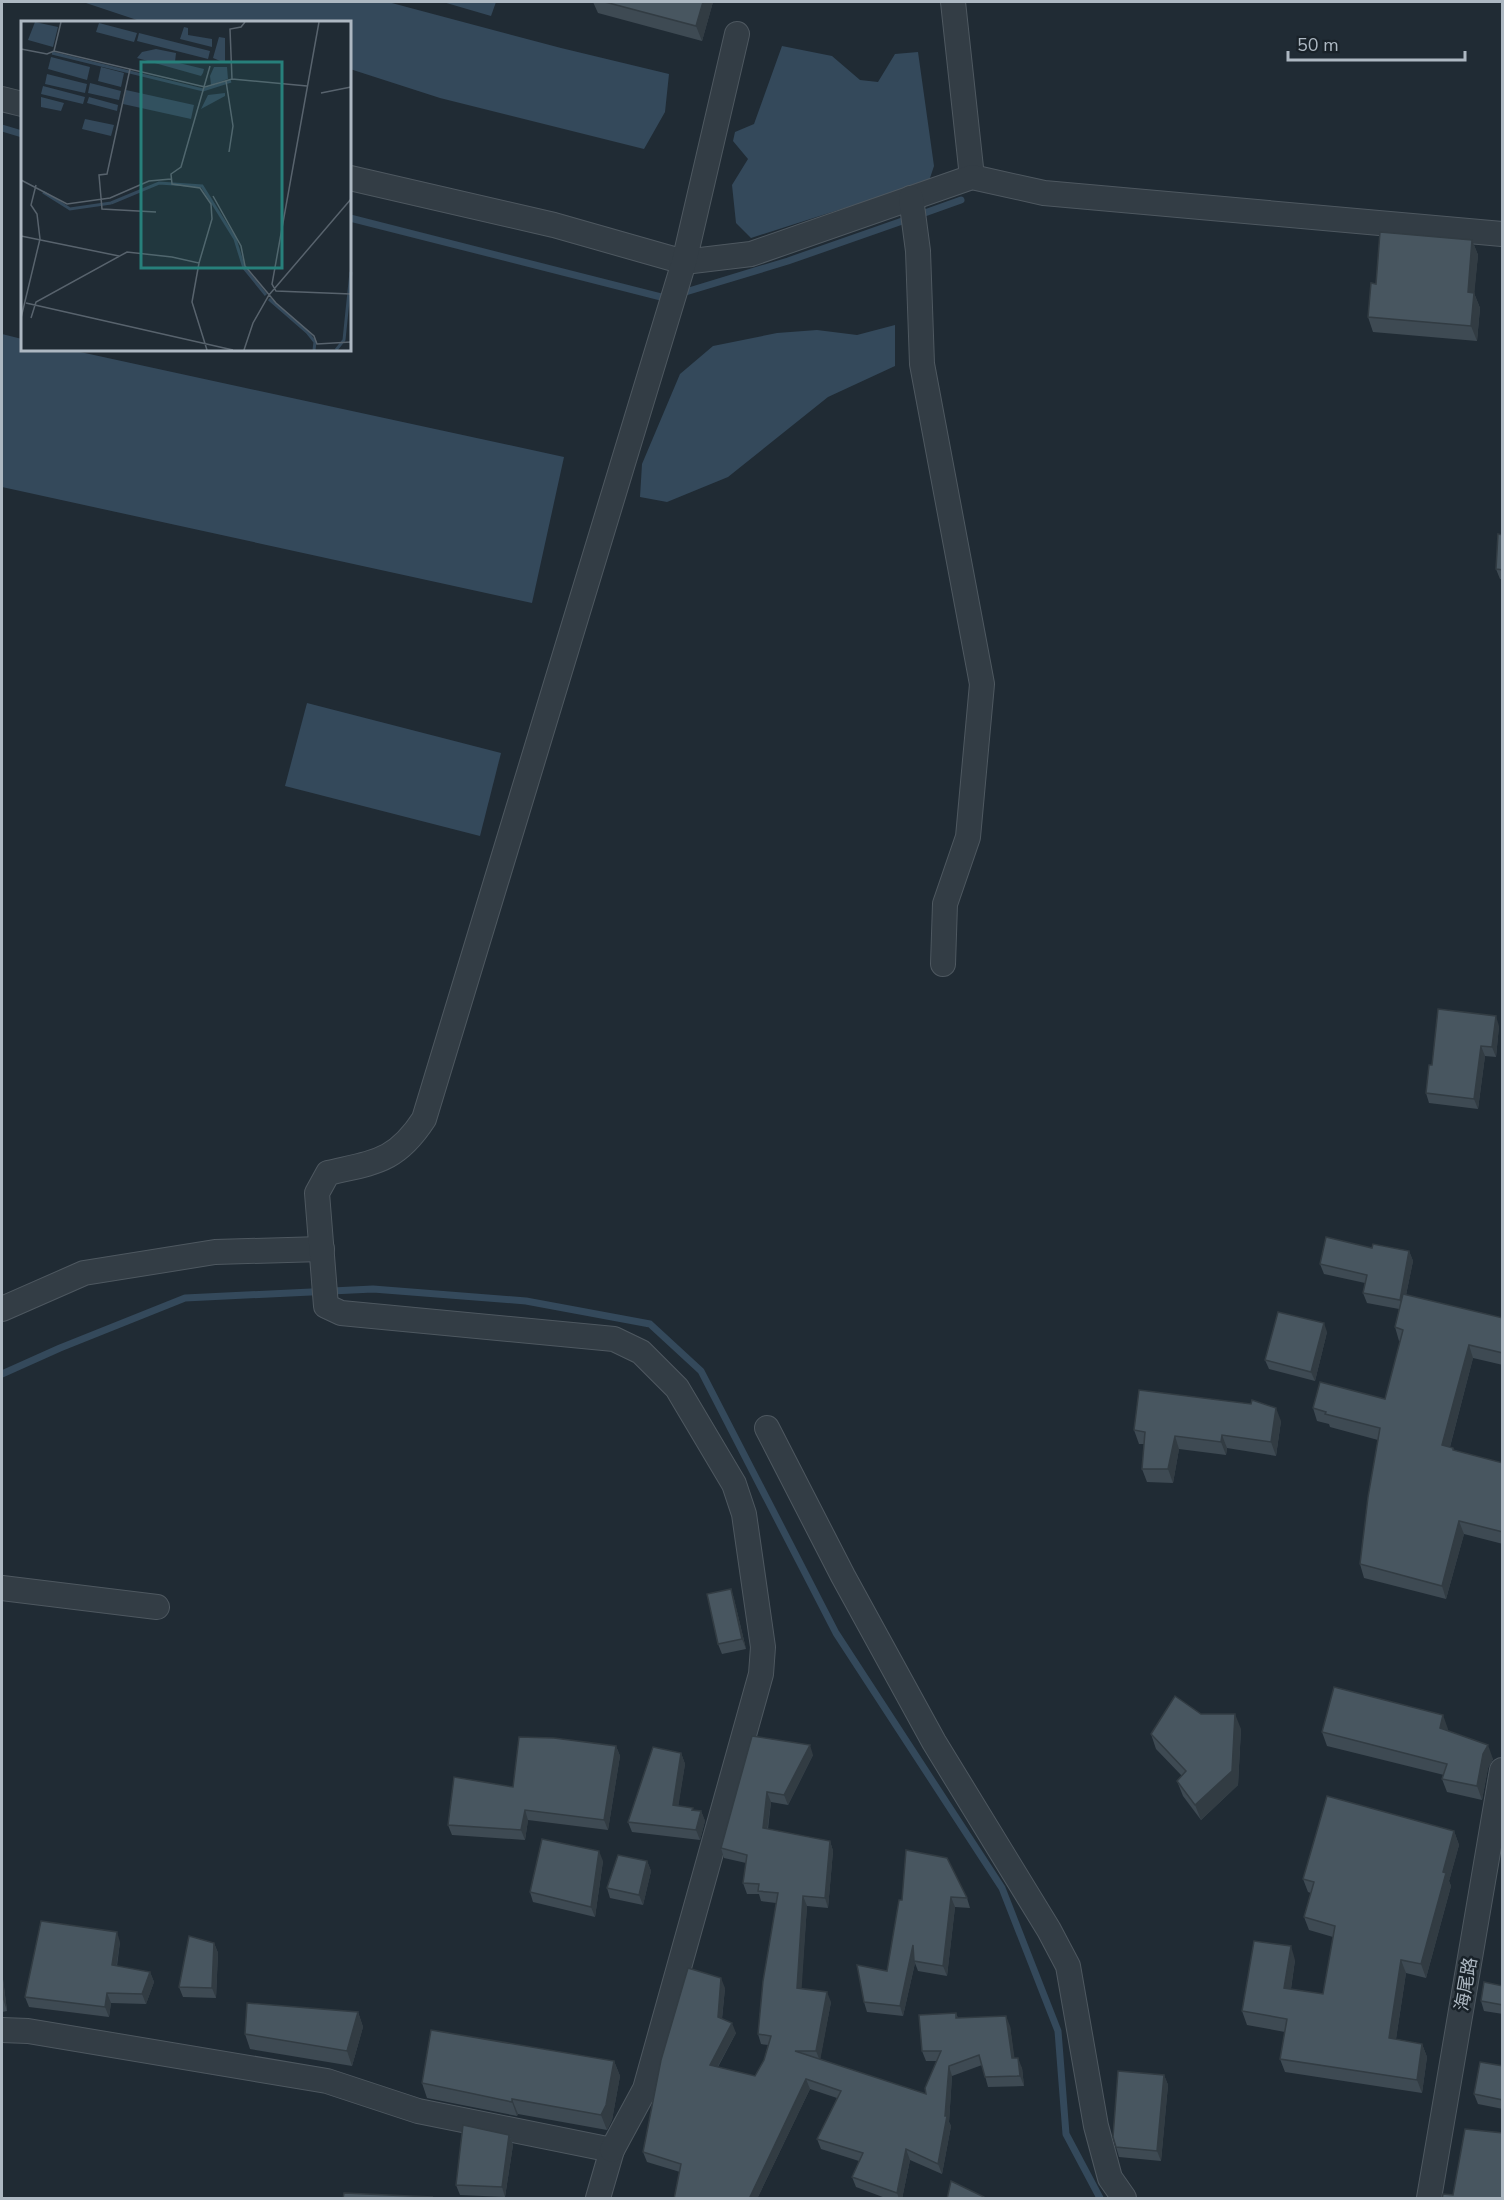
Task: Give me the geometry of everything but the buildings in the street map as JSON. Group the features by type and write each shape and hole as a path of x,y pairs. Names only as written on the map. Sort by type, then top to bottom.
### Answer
{"street":[{"path":"953,2 972,177"},
{"path":"598,2199 612,2150 645,2089 761,1674 762,1636 744,1515 734,1484 677,1388 641,1352 627,1344 614,1340 341,1313 326,1306 317,1193 328,1173 387,1159 412,1137 424,1119 681,273 737,34"},
{"path":"2,99 21,104"},
{"path":"351,178 554,225 681,273 751,255 972,177 1044,193 1503,234"},
{"path":"911,198 918,251 922,364 982,684 968,837 945,904 943,964"},
{"path":"2,1309 84,1273 215,1252 323,1257"},
{"path":"767,1428 843,1576 934,1742 1049,1930 1068,1966 1096,2126 1110,2178 1125,2199"},
{"path":"2,1588 157,1607"},
{"name":"海尾路","path":"1429,2199 1503,1770"},
{"path":"2,2030 28,2031 327,2081 418,2111 612,2150"}],"water":[{"path":"83,2 388,2 669,74 665,112 644,149 440,98 351,69 351,21 140,21"},
{"path":"443,2 496,2 491,16"},
{"path":"782,46 832,56 860,80 878,82 895,54 918,52 934,166 929,181 751,238 736,223 732,185 748,159 733,141 735,132 754,124"},
{"path":"895,325 895,366 828,397 728,477 667,502 640,497 642,464 680,374 713,346 777,333 817,330 857,335"},
{"path":"2,334 21,339 21,351 76,351 564,457 532,603 2,487"},
{"path":"307,703 501,753 480,836 285,786"}],"waterway":[{"path":"2,128 21,134"},
{"path":"919,215 961,200"},
{"path":"351,218 665,298 669,297"},
{"path":"679,294 788,261 908,219"},
{"path":"2,1374 185,1298 373,1289 526,1301 650,1324 701,1371 836,1633 1002,1888 1058,2031 1066,2134 1100,2198"}]}
